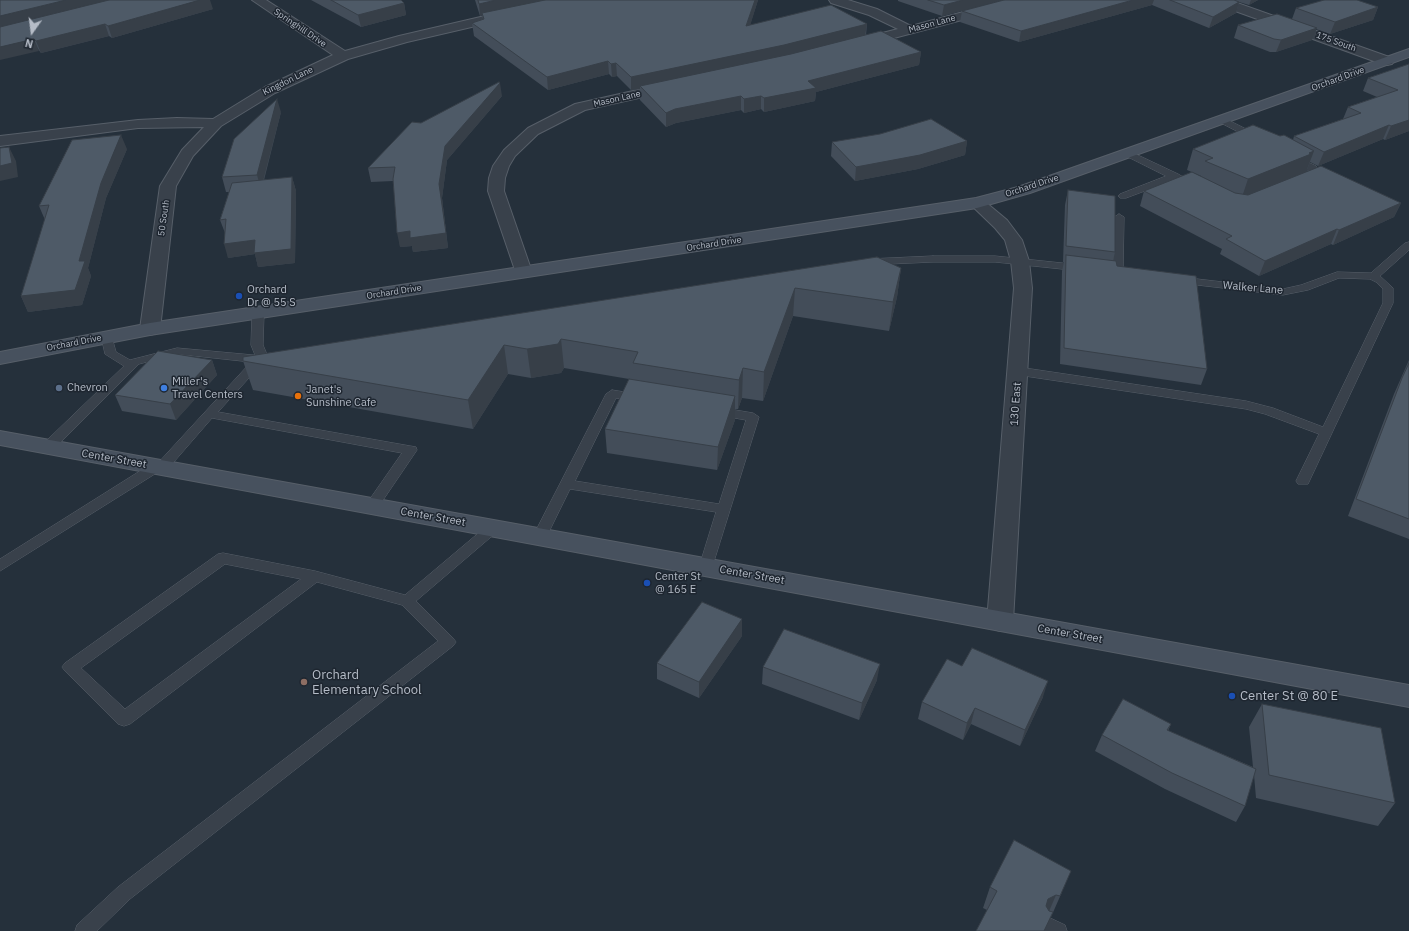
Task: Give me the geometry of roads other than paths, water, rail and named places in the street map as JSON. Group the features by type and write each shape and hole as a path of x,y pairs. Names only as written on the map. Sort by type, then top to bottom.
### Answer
{"main road":[{"name":"Orchard Drive","path":"0,358 107,336 150,329 977,203 1024,190 1409,54"},
{"name":"Center Street","path":"0,438 1409,696"}],"street":[{"name":"Springhill Drive","path":"258,0 343,56"},
{"path":"835,0 873,12 910,30"},
{"name":"Mason Lane","path":"844,48 1022,0"},
{"name":"175 South","path":"1217,0 1404,70"},
{"name":"Kingdon Lane","path":"216,123 270,90 343,56 404,39 517,13"},
{"name":"Mason Lane","path":"523,272 496,191 499,172 509,153 533,131 580,108 615,98 682,85"},
{"path":"0,141 138,124 177,122 216,123"},
{"name":"50 South","path":"150,329 168,186 187,153 216,123"},
{"name":"130 East","path":"977,203 1001,224 1013,240 1020,261 1023,288 1000,621"}],"lane":[{"path":"1222,120 1264,142"},
{"path":"1127,153 1201,189"},
{"path":"1285,153 1313,168 1316,173 1314,176 1300,182"},
{"path":"1123,196 1175,176"},
{"path":"1104,270 1122,273 1119,217"},
{"path":"1303,481 1325,432 1388,303 1388,288 1380,280 1373,276 1409,245"},
{"path":"855,264 870,261 933,259 1020,261 1089,268"},
{"name":"Walker Lane","path":"1172,279 1283,292 1304,288 1337,275 1354,274 1373,276"},
{"path":"258,313 257,346 266,357"},
{"path":"107,336 111,354 130,365"},
{"path":"48,447 135,361 177,351 253,359 266,357"},
{"path":"0,566 159,467 266,357"},
{"path":"1018,371 1246,404 1270,411 1325,432"},
{"path":"540,536 612,394 652,400"},
{"path":"706,409 754,416 706,567"},
{"path":"209,414 411,450 372,506"},
{"path":"567,484 724,509"},
{"path":"408,601 492,528"},
{"path":"84,931 124,892 448,642 408,601 315,576 223,558 70,667 124,719 315,576"}],"place":[{"name":"Orchard Dr @ 55 S","path":"239,296"},
{"name":"Chevron","path":"59,388"},
{"name":"Miller's Travel Centers","path":"164,388"},
{"name":"Janet's Sunshine Cafe","path":"298,396"},
{"name":"Center St @ 165 E","path":"647,583"},
{"name":"Orchard Elementary School","path":"304,682"},
{"name":"Center St @ 80 E","path":"1232,696"}]}
